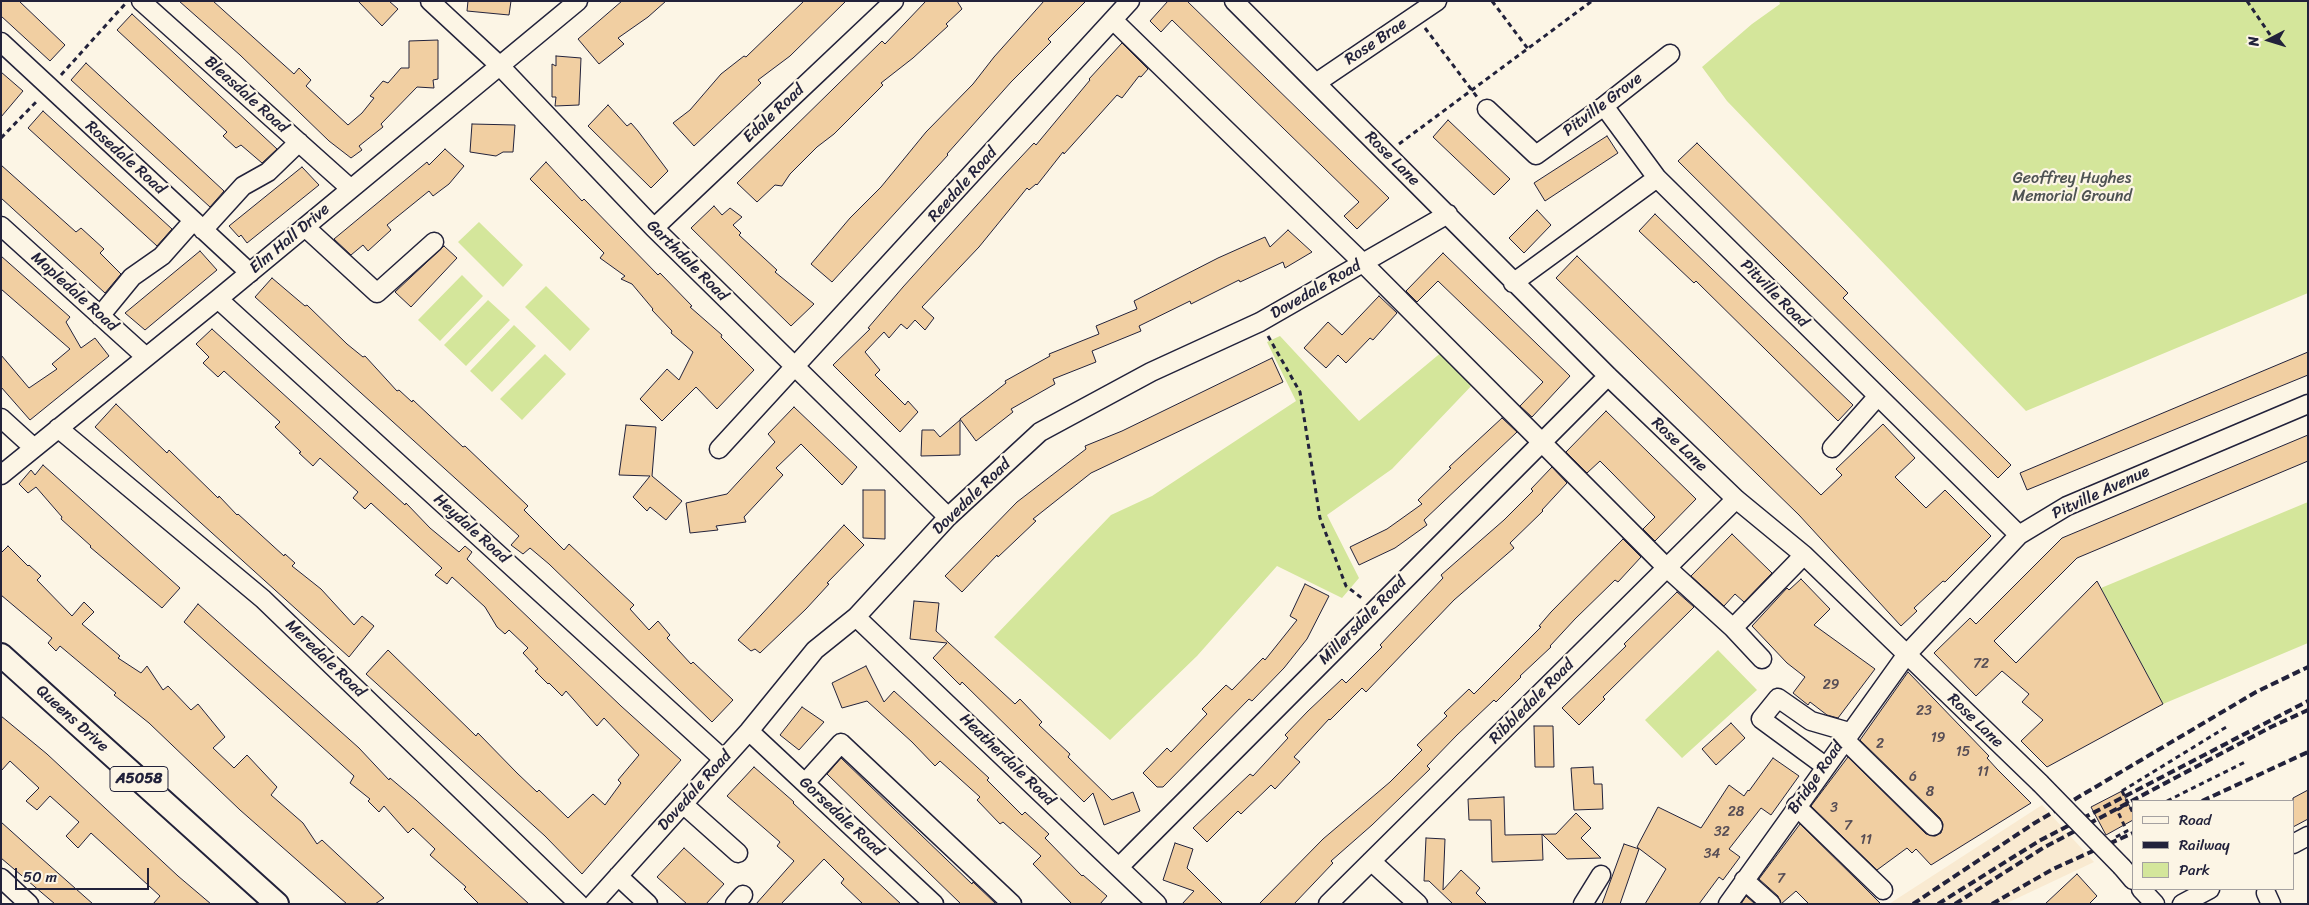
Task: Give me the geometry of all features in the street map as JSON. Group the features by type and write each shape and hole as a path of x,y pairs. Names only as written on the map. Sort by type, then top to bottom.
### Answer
{"main road":[{"name":"Queens Drive","path":"1,655 277,904"}],"street":[{"name":"Bleasdale Road","path":"141,1 351,189"},
{"name":"Garthdale Road","path":"430,1 500,66 654,228 948,517"},
{"name":"Elm Hall Drive","path":"1,475 250,273 578,1"},
{"name":"Edale Road","path":"654,228 894,1"},
{"name":"Reedale Road","path":"719,450 1130,1"},
{"name":"Rose Lane","path":"1234,1 1448,214 1513,283 1736,499 1804,555 2040,783 2132,882"},
{"name":"Rose Brae","path":"1316,83 1437,1"},
{"path":"1113,20 1363,263 1543,441 1667,568 1733,628 1762,659"},
{"name":"Rosedale Road","path":"1,42 250,273"},
{"name":"Pitville Grove","path":"1486,109 1536,155 1604,106 1670,54"},
{"name":"Pitville Road","path":"1604,106 1657,178 2018,534"},
{"path":"100,316 132,277 162,256 243,186 268,172 299,142"},
{"path":"1513,283 1657,178"},
{"name":"Dovedale Road","path":"593,904 749,731 815,650 856,617 948,517 1040,432 1151,372 1260,322 1448,214"},
{"name":"Mapledale Road","path":"1,226 146,358"},
{"path":"305,227 377,293 434,242"},
{"name":"Heydale Road","path":"218,299 723,759"},
{"name":"Millersdale Road","path":"1119,867 1608,376"},
{"path":"1832,448 1878,396"},
{"name":"Pitville Avenue","path":"1906,654 2018,534 2067,506 2308,404"},
{"path":"1,418 34,448"},
{"name":"Meredale Road","path":"58,428 264,599 579,904"},
{"name":"Ribbledale Road","path":"1328,904 1736,499"},
{"path":"1733,628 1804,555"},
{"name":"Heatherdale Road","path":"856,617 1157,904"},
{"name":"Bridge Road","path":"1728,904 1906,654"},
{"path":"1825,766 1761,719 1778,698 1812,721 1846,736 1933,826"},
{"name":"Gorsedale Road","path":"749,731 932,903"},
{"path":"805,783 841,743 1012,904"},
{"path":"683,804 738,853"},
{"path":"1796,806 1883,890"},
{"path":"2294,843 2308,836"},
{"path":"1372,861 1418,904"},
{"path":"1583,904 1601,875"},
{"path":"618,876 648,904"},
{"path":"1,878 29,904"},
{"path":"1744,880 1771,904"},
{"path":"2182,904 2208,890"}],"path":[{"path":"1,138 127,1"},
{"path":"1492,1 1528,49"},
{"path":"1386,153 1592,1"},
{"path":"2247,1 2275,42"},
{"path":"1416,16 1486,109"},
{"path":"1260,322 1300,392 1320,518 1346,586 1375,608"},
{"path":"2132,811 2122,790 2228,726"},
{"path":"2169,800 2245,762"},
{"path":"2111,840 2128,832 2117,810 2128,804"}],"shaded area":[{"path":"2042,805 2094,862 2005,904 1889,904"}],"green space":[{"name":"Geoffrey Hughes Memorial Ground","path":"1779,1 2308,1 2308,293 2026,411 1727,101 1702,67 1752,24 1780,4"},
{"path":"479,222 523,265 503,287 458,242"},
{"path":"462,275 483,296 440,341 418,320"},
{"path":"546,286 590,329 570,351 525,307"},
{"path":"488,300 510,320 466,366 444,345"},
{"path":"514,325 536,346 492,392 470,371"},
{"path":"1280,336 1359,421 1443,351 1476,381 1392,469 1327,515 1359,578 1342,598 1277,566 1197,656 1110,740 994,637 1111,515 1152,496 1296,401 1267,342"},
{"path":"545,354 566,374 522,420 500,399"},
{"path":"2308,502 2308,643 2163,704 2101,588"},
{"path":"1718,650 1757,690 1682,758 1645,720"}],"building":[{"path":"1,1 19,1 65,45 50,61 1,16"},
{"path":"179,1 213,1 294,74 299,68 311,80 306,86 348,125 362,113 374,98 370,96 383,81 388,83 401,68 409,68 409,41 438,40 438,79 433,80 434,88 417,87 381,124 383,127 359,146 362,150 351,158 329,141 240,55"},
{"path":"358,1 389,1 398,9 382,26"},
{"path":"468,1 511,1 509,15 467,11"},
{"path":"622,1 666,1 648,17 618,38 624,44 599,64 578,39"},
{"path":"804,1 846,1 790,56 758,80 761,83 694,146 673,123 690,110 721,74 744,56 746,57"},
{"path":"926,1 957,1 962,9 946,24 948,26 913,58 881,83 883,85 834,134 817,147 790,174 782,186 775,185 757,202 737,183 882,41 885,44"},
{"path":"1044,1 1086,1 1048,39 1051,42 1011,82 948,155 832,282 811,264 850,218 881,187 926,132 973,84 994,57"},
{"path":"1168,1 1187,1 1389,198 1357,229 1344,216 1359,202 1172,20 1161,32 1150,21"},
{"path":"132,14 277,149 262,163 241,145 236,148 223,136 227,132 117,30"},
{"path":"1122,43 1148,69 1141,77 1139,76 1122,98 1117,95 1064,154 1063,152 1037,185 1029,190 1027,188 979,247 922,307 934,318 925,330 915,320 907,329 901,324 889,338 884,332 865,352 880,370 875,375 905,405 908,401 918,412 900,432 833,365 870,329 868,328 903,287 1005,174 1034,143 1036,145 1089,79"},
{"path":"556,56 581,58 579,105 555,106 556,97 552,97 552,64 556,66"},
{"path":"86,63 224,191 210,207 71,80"},
{"path":"1,72 23,91 1,117"},
{"path":"608,105 627,126 631,123 668,171 651,188 588,126"},
{"path":"43,111 172,229 157,246 28,128"},
{"path":"1448,120 1510,179 1494,195 1433,137"},
{"path":"472,124 515,125 513,152 503,152 496,156 470,152"},
{"path":"1607,136 1618,153 1545,201 1534,183"},
{"path":"1697,143 1848,293 1843,298 2011,465 1998,478 1678,161"},
{"path":"445,149 464,166 449,184 433,196 429,191 387,225 391,230 368,251 363,245 351,255 334,239 427,162 429,165"},
{"path":"546,162 582,201 584,199 658,275 660,273 692,306 690,307 722,335 721,337 754,370 717,409 696,387 662,421 640,399 667,369 679,380 693,352 671,333 672,331 652,310 632,284 621,279 625,276 600,258 604,253 530,179"},
{"path":"1,165 76,232 81,228 104,249 100,253 121,274 105,293 1,198"},
{"path":"302,167 319,185 247,243 241,235 239,237 229,226"},
{"path":"714,206 722,215 730,208 742,217 733,225 741,233 739,235 777,270 775,272 814,304 791,326 691,228"},
{"path":"1537,210 1551,225 1524,253 1509,238"},
{"path":"1655,214 1853,405 1838,421 1696,281 1694,283 1639,231"},
{"path":"1288,230 1312,252 1285,268 1283,262 1240,282 1239,280 1191,304 1190,301 1139,326 1141,331 1092,351 1096,362 1053,379 1055,384 1011,409 1013,412 976,441 960,419 1006,383 1005,381 1050,356 1049,354 1099,334 1096,326 1137,309 1134,301 1218,258 1265,237 1270,247"},
{"path":"444,246 457,258 411,307 395,292"},
{"path":"200,251 217,270 145,330 125,313"},
{"path":"1443,253 1570,376 1532,417 1520,406 1543,382 1438,281 1417,302 1406,291"},
{"path":"1,256 70,317 66,322 81,348 95,338 109,356 30,420 1,387 1,355 29,388 57,369 52,364 70,349 1,289"},
{"path":"1577,256 1821,495 1842,475 1836,469 1883,424 1915,458 1895,477 1926,508 1945,490 1991,536 1945,582 1943,581 1914,608 1917,611 1901,626 1799,515 1556,278"},
{"path":"272,278 305,306 307,305 347,344 363,357 365,356 397,391 399,390 412,402 413,400 463,447 465,446 528,506 524,510 564,550 569,544 634,605 630,609 649,630 658,621 670,635 667,638 691,664 693,662 733,700 712,722 549,564 530,548 523,554 511,545 519,536 255,297"},
{"path":"1379,296 1397,313 1373,340 1370,338 1346,363 1338,355 1326,368 1304,348 1328,322 1342,335"},
{"path":"212,329 405,505 406,503 430,528 459,552 465,546 472,552 467,559 621,706 681,760 582,874 545,836 366,674 388,650 476,736 478,733 537,792 539,790 568,818 593,794 605,805 621,783 618,780 639,755 604,718 597,726 566,691 562,696 548,684 535,671 538,669 523,653 528,648 509,630 505,634 497,627 485,607 452,577 447,584 435,575 442,568 371,503 365,509 353,498 358,492 320,458 313,466 275,427 280,422 224,371 218,377 203,363 209,357 196,344"},
{"path":"2308,352 2308,375 2027,490 2020,473"},
{"path":"1272,358 1283,382 1091,473 1033,519 1036,521 998,557 997,555 962,592 945,576 1017,502 1086,449 1085,446 1122,431"},
{"path":"116,404 167,453 169,450 218,498 219,496 237,515 284,556 285,554 295,563 292,566 321,589 354,625 362,616 374,626 349,657 95,427"},
{"path":"794,407 857,467 842,485 801,444 776,468 783,475 744,517 746,522 716,526 718,530 690,533 686,503 727,494 775,442 768,434"},
{"path":"1606,411 1696,499 1655,541 1643,529 1655,517 1600,461 1587,473 1566,452"},
{"path":"1502,418 1517,432 1424,520 1427,525 1395,548 1359,565 1350,547 1387,529 1422,504 1418,500 1451,468 1449,467"},
{"path":"960,420 960,455 921,456 922,430 934,430 940,437"},
{"path":"626,425 656,427 652,476 682,501 666,520 650,507 647,511 633,497 650,476 619,475"},
{"path":"2308,435 2308,461 2077,558 1994,641 2016,663 2097,581 2163,704 2047,767 2021,741 2043,720 2022,702 2029,694 2002,671 1976,696 1934,653 1970,618 1976,624 2062,538"},
{"path":"43,465 180,588 162,608 90,547 61,519 62,517 36,487 28,493 19,484 31,470 35,475"},
{"path":"1552,467 1567,483 1543,511 1510,543 1514,548 1454,600 1366,692 1362,688 1329,719 1294,757 1300,762 1275,789 1271,785 1241,814 1238,811 1207,842 1193,828 1250,774 1253,776 1288,738 1285,735 1308,711 1342,679 1346,683 1382,647 1380,645 1443,578 1441,575 1504,520 1533,491 1531,489"},
{"path":"863,490 885,490 885,539 863,538"},
{"path":"844,525 864,545 827,583 829,584 806,609 760,653 755,649 751,651 738,640"},
{"path":"1732,534 1772,573 1744,602 1735,594 1724,606 1691,576"},
{"path":"1623,539 1641,557 1618,582 1615,580 1496,702 1494,700 1457,735 1427,766 1430,769 1372,825 1331,861 1333,863 1294,904 1259,904 1323,839 1390,782 1422,750 1417,745 1447,716 1444,713 1469,689 1474,694 1541,627 1539,626 1551,612"},
{"path":"8,546 41,576 37,580 72,616 84,602 94,612 82,624 120,656 118,658 141,673 147,666 163,690 168,686 191,710 198,704 225,737 213,748 234,768 247,755 277,787 271,795 303,823 317,844 322,840 384,898 375,904 347,904 240,810 149,723 114,695 116,693 60,646 56,651 48,643 52,638 1,595 1,553"},
{"path":"1801,579 1830,609 1814,625 1875,669 1838,718 1827,715 1810,702 1808,705 1793,693 1805,677 1787,663 1752,626 1787,588 1789,590"},
{"path":"1305,584 1329,596 1307,639 1284,668 1252,701 1249,699 1163,787 1157,787 1143,773 1167,748 1171,752 1207,714 1202,709 1226,685 1232,690 1263,658 1265,660 1297,620 1290,616"},
{"path":"1677,592 1694,607 1603,697 1605,699 1579,725 1562,708 1626,646 1624,644"},
{"path":"914,601 939,603 936,631 1015,704 1020,699 1042,722 1039,725 1070,754 1068,757 1112,800 1133,792 1140,811 1104,825 1093,793 1084,802 962,682 960,685 933,658 947,643 910,639"},
{"path":"198,604 359,748 389,780 390,778 416,800 529,904 479,904 464,889 466,887 430,855 435,849 413,828 408,833 384,806 379,812 368,801 370,799 350,783 354,776 184,622"},
{"path":"866,666 884,702 894,691 989,778 987,780 1022,815 1025,812 1049,834 1045,838 1082,876 1107,896 1100,904 1072,904 1033,864 1041,856 1003,822 1000,824 977,800 980,797 940,761 935,766 867,701 842,708 832,683"},
{"path":"1908,672 1989,756 1987,758 2031,803 1931,865 1916,849 1912,853 1907,848 1877,870 1811,806 1848,757 1926,834 1935,836 1941,833 1943,824 1940,818 1860,740"},
{"path":"802,707 824,722 799,750 780,735"},
{"path":"1,716 47,754 178,876 211,904 153,904 160,896 91,833 78,848 66,836 79,822 50,796 37,810 26,801 39,788 10,761 1,771"},
{"path":"1731,723 1745,738 1716,765 1702,749"},
{"path":"1534,726 1553,726 1554,767 1535,767"},
{"path":"841,758 972,884 973,882 996,904 961,904 827,774"},
{"path":"1773,758 1799,776 1771,815 1761,808 1729,849 1740,857 1723,880 1719,877 1699,904 1645,904 1666,869 1637,847 1658,807 1701,828 1729,785 1744,796"},
{"path":"754,767 794,802 901,904 863,904 841,883 844,879 824,859 781,904 756,904 794,861 777,846 780,842 727,796"},
{"path":"1593,767 1594,784 1602,784 1603,809 1574,810 1571,768"},
{"path":"2308,790 2308,819 2294,826 2294,800 2293,798"},
{"path":"2122,791 2132,811 2132,821 2106,835 2091,807"},
{"path":"1504,797 1505,835 1542,834 1543,860 1492,862 1491,820 1469,820 1468,799"},
{"path":"1576,813 1591,828 1581,838 1601,858 1567,859 1542,834 1556,834"},
{"path":"1,822 93,904 55,904 1,858"},
{"path":"1800,824 1881,904 1809,904 1796,891 1781,904 1778,896 1759,879"},
{"path":"1426,838 1445,839 1443,890 1461,870 1480,888 1476,893 1487,904 1453,904 1429,881 1424,881"},
{"path":"1175,843 1193,849 1187,868 1223,904 1182,904 1194,891 1163,880"},
{"path":"1624,844 1639,849 1620,904 1602,904"},
{"path":"684,848 724,884 706,904 687,904 657,877"},
{"path":"2077,874 2097,896 2089,904 2045,904"},
{"path":"1746,896 1755,904 1741,904"}],"railway":[{"path":"1913,904 2033,824 2256,692 2308,667"},
{"path":"1938,904 2039,841 2308,701"},
{"path":"2133,800 2271,727 2308,710"},
{"path":"2204,800 2308,752"},
{"path":"1955,904 2043,848 2132,801"},
{"path":"1992,904 2053,869 2132,833"}]}
